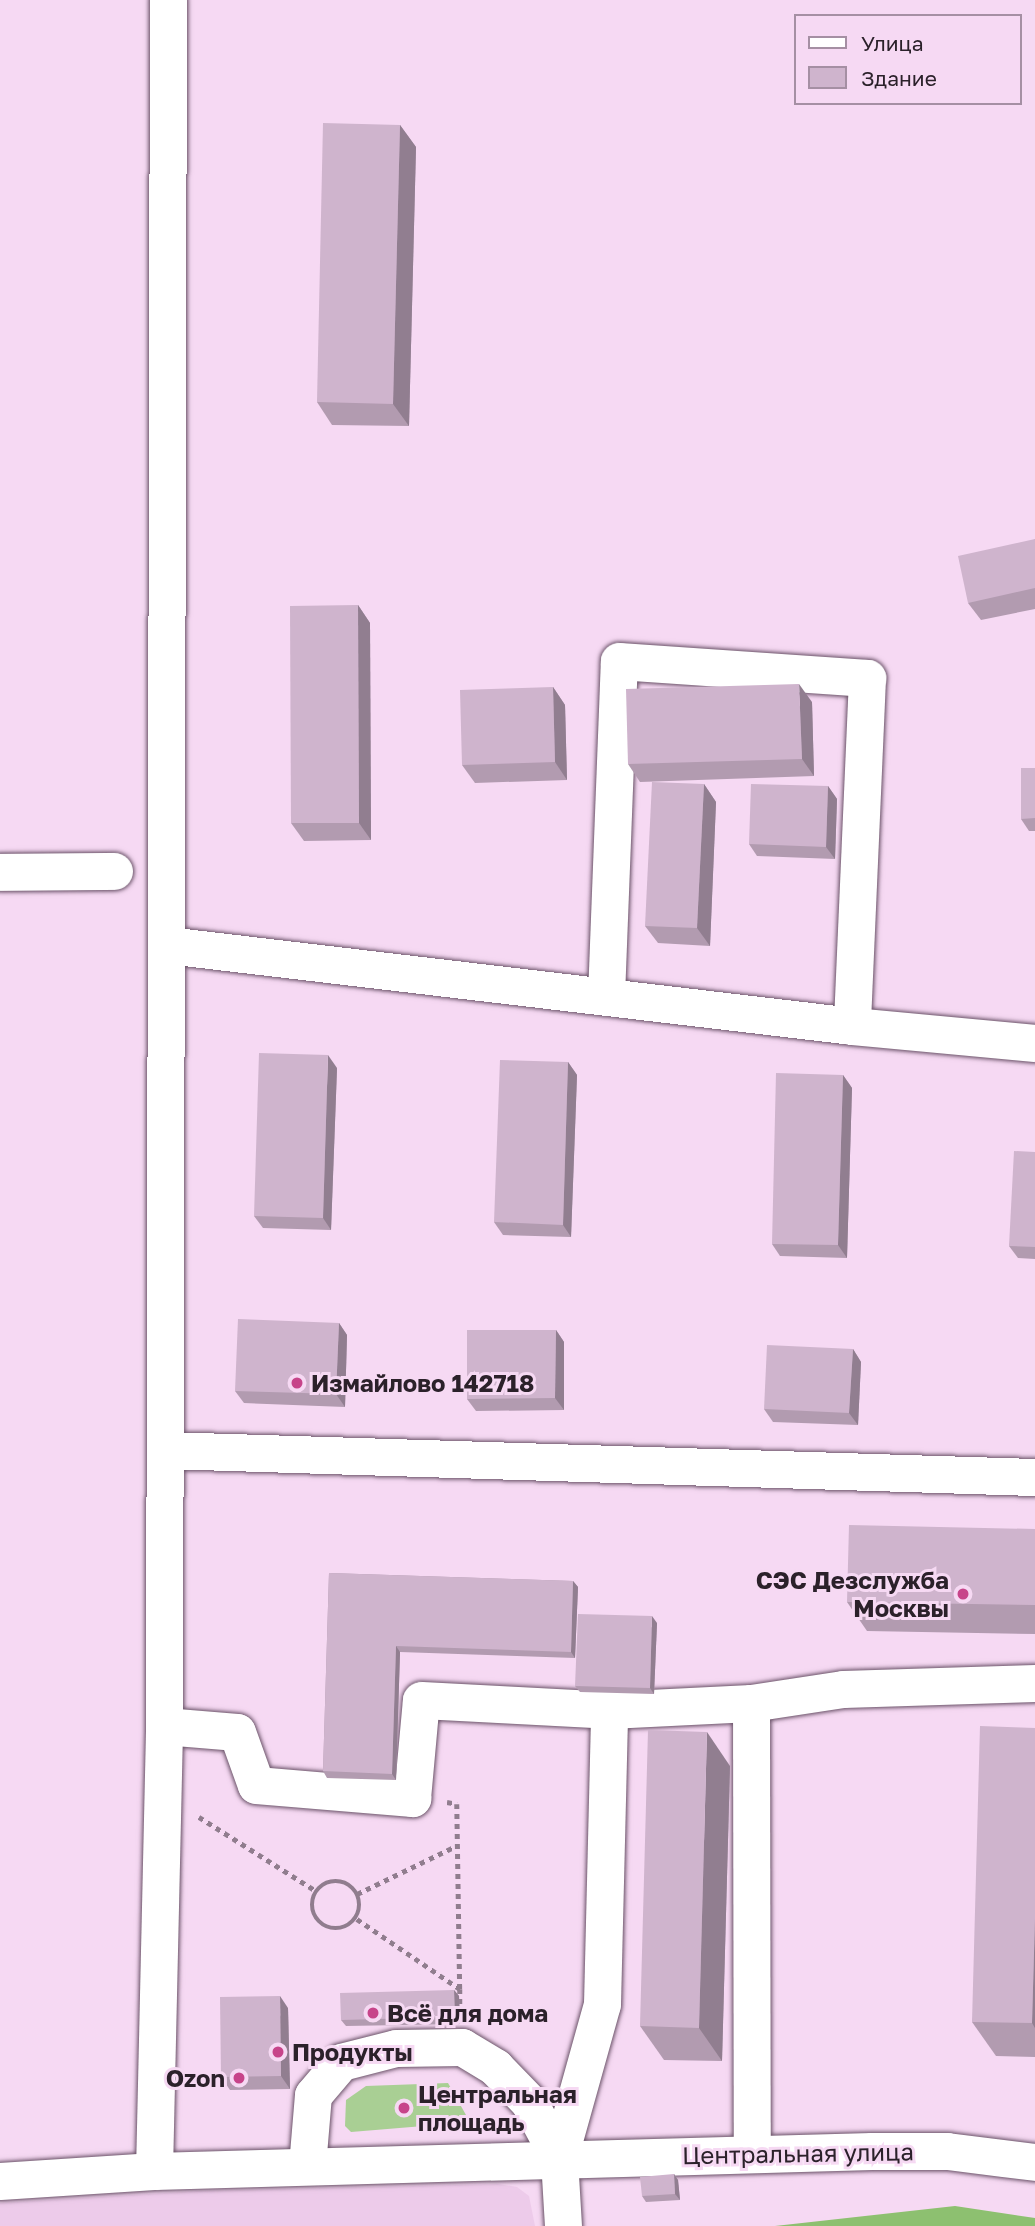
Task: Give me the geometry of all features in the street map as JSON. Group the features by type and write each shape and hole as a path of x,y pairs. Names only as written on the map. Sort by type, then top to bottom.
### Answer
{"street":[{"path":"155,2171 164,1726 168,0"},
{"path":"606,996 619,661 867,678 852,1026"},
{"path":"0,872 114,870"},
{"path":"167,945 852,1026 1035,1043"},
{"path":"165,1450 1035,1477"},
{"path":"164,1726 237,1732 256,1785 412,1798 421,1700 609,1710 751,1703 843,1689 1035,1682"},
{"path":"751,1703 752,2154"},
{"path":"563,2226 559,2158 602,2004 609,1710"},
{"path":"307,2166 313,2095 341,2062 396,2048 462,2047 495,2067 529,2102 559,2158"},
{"name":"Центральная улица","path":"0,2181 155,2171 752,2154 947,2151 1035,2162"}],"path":[{"path":"163,1794 316,1891"},
{"path":"412,1798 457,1804 462,2047"},
{"path":"357,1894 456,1846"},
{"path":"331,1881 350,1885 361,1900 357,1919 341,1930 322,1926 312,1910 316,1891 331,1881"},
{"path":"357,1919 460,1989"}],"shaded area":[{"path":"498,2184 517,2187 529,2196 535,2226 0,2226 0,2203 198,2191"}],"green space":[{"name":"Центральная площадь","path":"448,2083 466,2115 460,2123 351,2132 345,2126 346,2100 366,2086"},
{"path":"955,2206 1035,2218 1035,2226 775,2226"}],"building":[{"path":"323,123 400,125 393,404 317,402"},
{"path":"1035,539 1035,588 968,603 958,556"},
{"path":"358,605 359,823 291,823 290,606"},
{"path":"799,684 802,759 628,764 626,689"},
{"path":"553,687 555,762 462,765 460,690"},
{"path":"1021,768 1035,768 1035,818 1021,819"},
{"path":"652,782 704,784 697,928 645,926"},
{"path":"751,784 828,786 826,847 749,844"},
{"path":"259,1053 328,1055 323,1218 254,1216"},
{"path":"500,1060 568,1062 563,1225 494,1222"},
{"path":"776,1073 843,1075 838,1245 772,1244"},
{"path":"1014,1151 1035,1152 1035,1247 1009,1246"},
{"path":"238,1319 339,1323 336,1394 235,1391"},
{"path":"467,1330 556,1330 555,1398 467,1399"},
{"path":"767,1345 853,1349 849,1413 764,1409"},
{"path":"849,1525 1035,1529 1035,1605 847,1602"},
{"path":"329,1573 573,1581 571,1652 396,1646 392,1774 323,1771"},
{"path":"578,1614 652,1616 650,1688 575,1686"},
{"path":"980,1726 1035,1728 1032,2023 972,2022"},
{"path":"648,1730 707,1732 699,2028 640,2026"},
{"path":"454,1990 455,2017 341,2020 340,1993"},
{"path":"280,1996 281,2076 221,2077 220,1997"},
{"path":"674,2174 675,2194 642,2196 640,2177"}],"place":[{"name":"Измайлово 142718","path":"297,1383"},
{"name":"СЭС Дезслужба Москвы","path":"963,1594"},
{"name":"Всё для дома","path":"373,2013"},
{"name":"Продукты","path":"278,2052"},
{"name":"Ozon","path":"239,2078"},
{"name":"Центральная площадь","path":"404,2108"}]}
